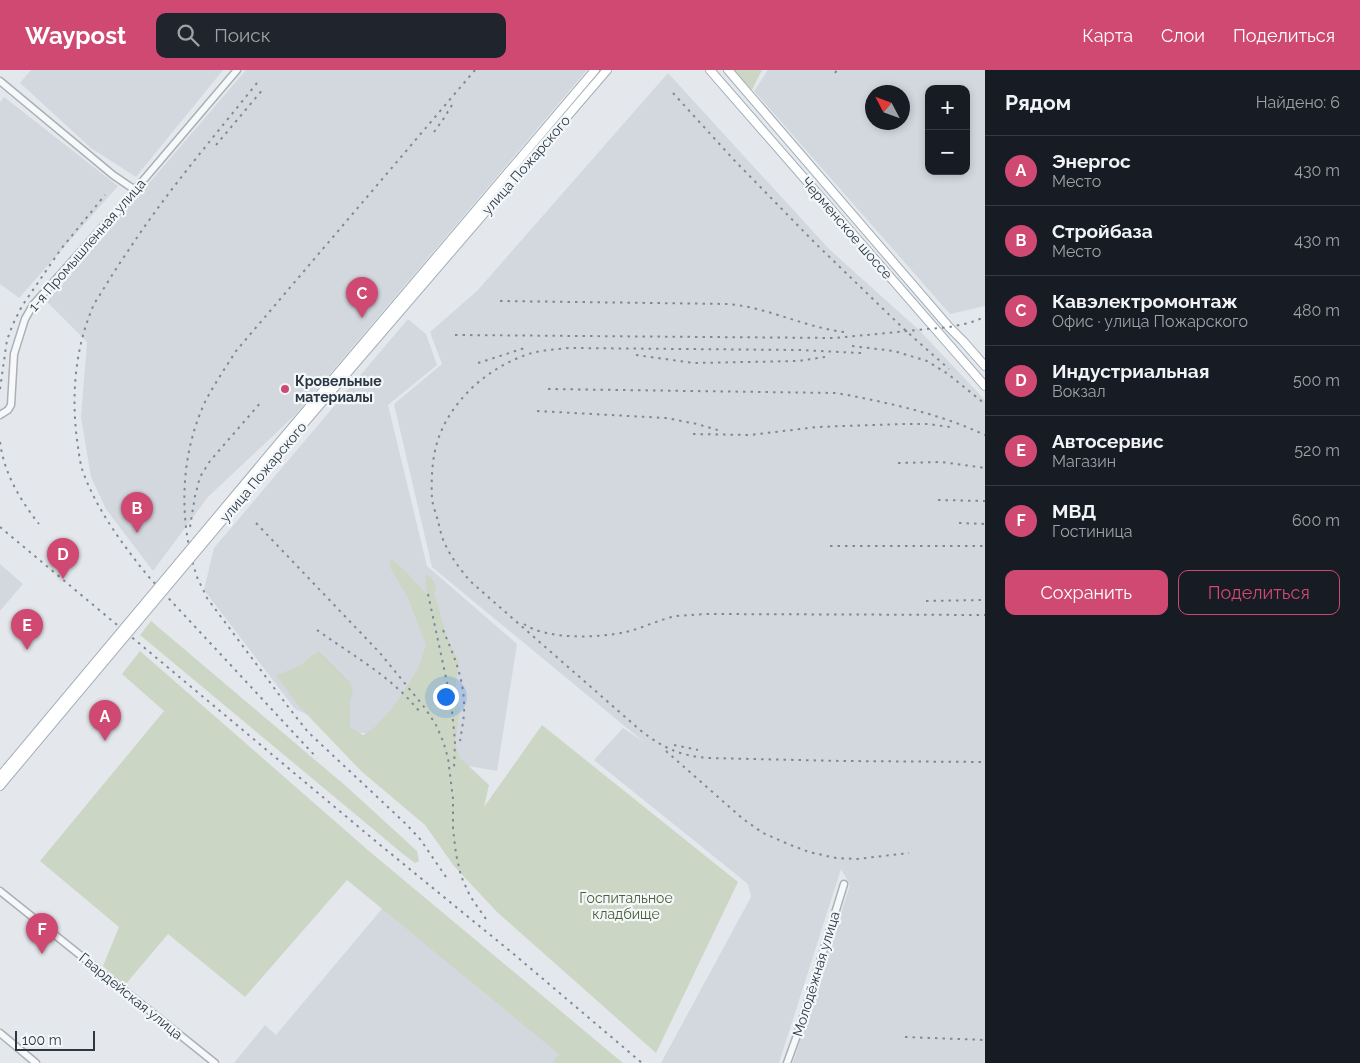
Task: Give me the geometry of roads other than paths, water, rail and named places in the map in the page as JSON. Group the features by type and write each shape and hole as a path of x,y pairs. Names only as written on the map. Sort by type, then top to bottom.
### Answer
{"main road":[{"name":"улица Пожарского","path":"0,786 9,771 595,70"},
{"name":"улица Пожарского","path":"296,427 607,70"},
{"name":"Черменское шоссе","path":"710,70 985,386"},
{"name":"Черменское шоссе","path":"728,70 949,327 985,366"},
{"name":"улица Пожарского","path":"0,776 9,771"}],"street":[{"name":"1-я Промышленная улица","path":"0,415 8,410 11,405 14,354 25,319 33,305 106,223 124,206 135,190 237,70"},
{"path":"0,81 113,175 135,190"},
{"name":"Молодёжная улица","path":"787,1063 844,884"},
{"name":"Гвардейская улица","path":"0,891 215,1063"},
{"path":"0,1033 36,1063"}],"railway":[{"path":"446,877 420,839 406,824 308,732 207,598 197,577 191,555 187,533 185,487 191,442 197,421 209,394 236,351 475,70"},
{"path":"257,83 157,210 119,264 94,305 86,325 78,359 75,394 76,430 82,469 94,498 128,550 147,575 317,758"},
{"path":"216,145 264,88"},
{"path":"673,93 734,160 816,244 906,331 949,369"},
{"path":"434,132 452,105"},
{"path":"0,389 7,340 22,306 61,249 105,195"},
{"path":"500,301 729,304 758,309 829,330 844,332"},
{"path":"455,335 835,338 949,327 985,317"},
{"path":"852,346 894,351 927,361 948,374 985,404"},
{"path":"478,363 528,347"},
{"path":"861,353 799,350 570,348 537,352 517,358 477,383 456,407 440,434 432,474 432,502 441,534 451,555 470,581 640,730 656,742 672,750 709,758 985,762"},
{"path":"636,355 694,363 798,361 825,357"},
{"path":"548,389 835,393 918,411 946,419 985,435"},
{"path":"190,527 200,477 210,461 262,401"},
{"path":"537,411 666,418 721,431"},
{"path":"693,434 750,435 817,427 902,424 928,424 950,427"},
{"path":"0,442 5,465 14,486 39,524"},
{"path":"898,463 942,462 985,468"},
{"path":"938,500 985,501"},
{"path":"256,523 380,653 425,708 436,725 448,758 453,799 453,829 461,876 470,896 486,919"},
{"path":"959,523 985,524"},
{"path":"0,527 642,1063"},
{"path":"830,546 985,546"},
{"path":"428,594 451,701 455,741 454,769"},
{"path":"926,601 985,600"},
{"path":"524,624 546,633 573,636 601,636 626,632 677,616 704,614 985,615"},
{"path":"317,630 384,677 419,711"},
{"path":"443,630 462,683 464,712 460,741"},
{"path":"674,745 698,750"},
{"path":"666,751 743,819 763,833 788,844 809,852 836,858 857,859 909,853"},
{"path":"905,1037 985,1040"}],"place":[{"name":"Кавэлектромонтаж","path":"362,318"},
{"name":"Кровельные материалы","path":"285,389"},
{"name":"Стройбаза","path":"137,533"},
{"name":"Индустриальная","path":"63,579"},
{"name":"Автосервис","path":"27,650"},
{"name":"Энергос","path":"105,741"},
{"name":"МВД","path":"42,954"}],"park label":[{"name":"Госпитальное кладбище","path":"626,906"}]}
